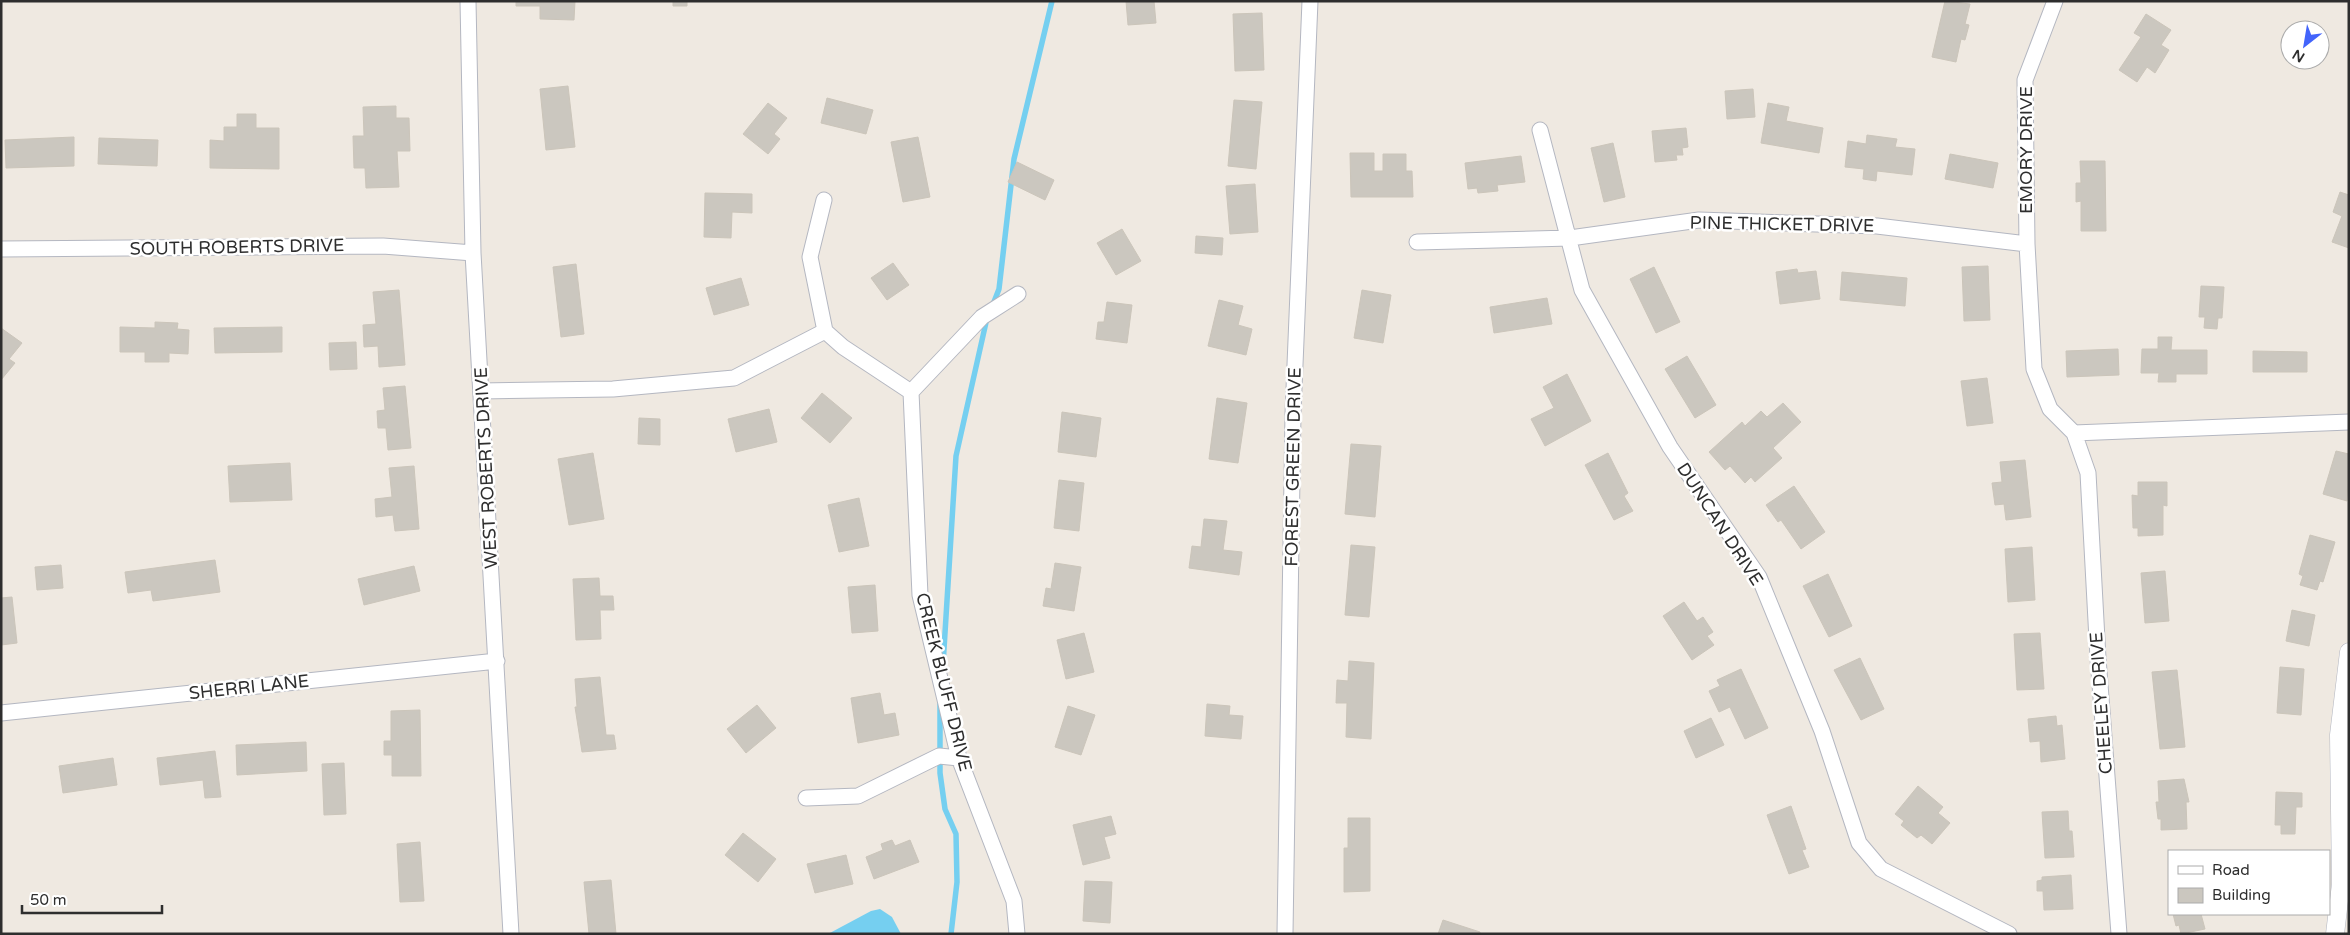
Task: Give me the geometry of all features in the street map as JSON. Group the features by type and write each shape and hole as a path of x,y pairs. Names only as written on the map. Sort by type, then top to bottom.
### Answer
{"street":[{"name":"WEST ROBERTS DRIVE","path":"468,1 472,253 512,934"},
{"name":"FOREST GREEN DRIVE","path":"1285,934 1294,413 1310,1"},
{"name":"EMORY DRIVE","path":"2055,1 2025,80 2028,244 2034,369 2050,409 2074,433"},
{"name":"DUNCAN DRIVE","path":"1540,130 1570,238 1582,290 1670,447 1759,577 1822,731 1859,843 1881,869 2009,934"},
{"path":"824,200 810,256 825,331 843,347 912,392 982,317 1018,294"},
{"name":"PINE THICKET DRIVE","path":"1417,242 1570,238 1699,220 1877,226 2028,244"},
{"name":"SOUTH ROBERTS DRIVE","path":"1,249 383,246 472,253"},
{"path":"481,392 613,389 734,378 825,331"},
{"name":"CREEK BLUFF DRIVE","path":"912,392 920,595 959,758 1014,901 1018,934"},
{"path":"2074,433 2349,422"},
{"name":"CHEELEY DRIVE","path":"2074,433 2088,473 2098,658 2119,934"},
{"path":"2335,934 2341,884 2340,735 2349,652"},
{"name":"SHERRI LANE","path":"1,713 497,661"},
{"path":"806,798 858,796 939,756 959,758"}],"water":[{"path":"880,909 892,917 901,934 828,934 871,911"}],"building":[{"path":"516,1 575,1 574,20 540,19 540,6 516,6"},
{"path":"673,1 687,1 687,6 673,6"},
{"path":"1126,1 1154,1 1156,23 1128,25"},
{"path":"1945,1 1970,4 1965,24 1969,25 1965,40 1961,39 1956,62 1932,57"},
{"path":"1262,13 1264,70 1235,71 1233,14"},
{"path":"2146,14 2171,30 2161,45 2169,50 2155,73 2147,67 2137,82 2119,70 2141,37 2134,33"},
{"path":"568,86 575,147 546,150 540,89"},
{"path":"1753,89 1755,117 1727,119 1725,91"},
{"path":"827,98 873,110 866,134 821,123"},
{"path":"1234,100 1262,102 1256,169 1228,166"},
{"path":"768,103 787,118 774,134 780,139 768,154 743,134"},
{"path":"1768,103 1789,107 1786,121 1823,128 1819,153 1761,143"},
{"path":"396,106 396,118 409,118 410,151 397,151 399,187 366,188 365,168 354,168 353,136 364,136 363,107"},
{"path":"237,114 256,114 256,128 279,128 279,169 210,168 210,140 224,141 224,127 237,127"},
{"path":"1686,128 1688,147 1682,148 1683,155 1676,155 1677,160 1655,162 1652,131"},
{"path":"1867,135 1897,139 1895,147 1915,149 1912,175 1877,171 1876,181 1863,179 1864,169 1845,167 1848,141 1866,144"},
{"path":"74,137 74,166 6,168 5,140"},
{"path":"918,137 930,197 903,202 891,142"},
{"path":"99,138 158,140 157,166 98,164"},
{"path":"1613,143 1625,197 1604,202 1591,148"},
{"path":"1350,153 1374,153 1374,171 1383,171 1383,154 1406,154 1406,171 1412,171 1413,197 1351,197"},
{"path":"1950,154 1998,163 1993,188 1945,179"},
{"path":"1521,156 1525,182 1497,185 1498,191 1478,193 1477,188 1468,189 1465,163"},
{"path":"2080,161 2105,161 2106,231 2081,231 2081,201 2076,202 2076,183 2081,183"},
{"path":"1017,162 1054,180 1045,200 1008,182"},
{"path":"1255,184 1258,232 1230,234 1226,186"},
{"path":"2340,192 2349,195 2349,248 2332,242 2342,216 2333,212"},
{"path":"705,193 752,194 752,213 732,212 731,238 704,237"},
{"path":"1122,229 1141,261 1116,275 1097,243"},
{"path":"1196,236 1223,238 1222,255 1195,253"},
{"path":"893,263 909,285 887,300 871,278"},
{"path":"576,264 584,334 561,337 553,267"},
{"path":"1988,266 1990,320 1964,321 1962,267"},
{"path":"1654,267 1680,322 1656,333 1630,279"},
{"path":"1797,269 1798,273 1816,271 1820,299 1780,304 1776,272"},
{"path":"1842,272 1907,278 1905,306 1840,300"},
{"path":"741,278 749,305 714,315 706,288"},
{"path":"2201,286 2224,287 2222,318 2218,318 2217,329 2204,328 2205,317 2199,317"},
{"path":"399,290 405,365 379,367 378,346 364,347 363,325 376,324 373,292"},
{"path":"1362,290 1391,295 1383,343 1354,338"},
{"path":"1547,298 1552,324 1494,333 1490,307"},
{"path":"1219,300 1243,306 1238,325 1252,329 1246,355 1208,346"},
{"path":"1107,302 1132,305 1127,343 1096,339 1098,322 1104,322"},
{"path":"155,322 178,323 177,329 189,330 188,354 169,353 169,362 145,362 145,352 120,352 120,327 155,328"},
{"path":"282,327 282,352 215,353 214,328"},
{"path":"1,328 22,343 9,359 15,363 1,380"},
{"path":"2158,337 2172,337 2171,350 2207,350 2207,374 2176,374 2176,382 2158,382 2159,373 2141,373 2142,349 2158,349"},
{"path":"356,342 357,369 330,370 329,343"},
{"path":"2118,349 2119,375 2067,377 2066,351"},
{"path":"2253,351 2307,352 2307,372 2253,372"},
{"path":"1687,356 1716,405 1695,418 1665,369"},
{"path":"1567,374 1591,421 1545,446 1531,419 1554,408 1543,387"},
{"path":"1987,378 1993,423 1967,426 1961,381"},
{"path":"405,386 411,448 388,450 386,428 378,428 377,411 385,410 383,388"},
{"path":"822,393 852,418 830,443 801,418"},
{"path":"1217,398 1247,403 1238,463 1209,459"},
{"path":"1783,403 1801,422 1773,448 1782,458 1755,482 1751,477 1745,483 1730,466 1725,470 1709,452 1742,422 1745,426 1761,411 1767,417"},
{"path":"769,409 777,442 736,452 728,419"},
{"path":"1062,412 1101,418 1096,457 1058,452"},
{"path":"639,418 660,419 660,445 638,444"},
{"path":"1351,444 1381,446 1375,517 1345,514"},
{"path":"2336,451 2349,454 2347,501 2323,494"},
{"path":"593,453 604,519 569,525 558,459"},
{"path":"1608,453 1628,493 1624,496 1633,511 1614,520 1585,465"},
{"path":"2025,460 2031,517 2006,520 2004,504 1995,505 1992,483 2002,482 2000,462"},
{"path":"290,463 292,500 230,502 228,466"},
{"path":"414,466 419,529 395,531 393,515 376,517 375,499 392,497 389,468"},
{"path":"1059,480 1084,483 1079,531 1054,528"},
{"path":"2138,482 2167,482 2167,506 2163,505 2163,535 2138,536 2138,528 2133,528 2132,495 2138,496"},
{"path":"1794,486 1825,532 1801,549 1781,520 1778,522 1766,505"},
{"path":"859,498 869,546 839,552 828,505"},
{"path":"1204,519 1227,521 1223,550 1242,552 1239,575 1189,568 1192,546 1201,547"},
{"path":"2310,535 2335,542 2323,582 2320,581 2317,590 2300,585 2303,576 2299,574"},
{"path":"1351,545 1375,547 1369,617 1345,615"},
{"path":"2032,547 2035,600 2008,602 2005,549"},
{"path":"215,560 220,592 153,601 151,590 128,593 125,572"},
{"path":"1055,563 1081,567 1074,611 1043,606 1046,588 1051,589"},
{"path":"61,565 63,588 37,590 35,567"},
{"path":"414,566 420,591 364,605 358,579"},
{"path":"2165,571 2169,621 2145,623 2141,573"},
{"path":"1828,574 1852,626 1829,637 1803,586"},
{"path":"599,578 600,596 613,596 614,610 600,610 601,639 576,640 573,579"},
{"path":"875,585 878,631 852,633 848,587"},
{"path":"12,597 17,643 1,645 1,598"},
{"path":"1684,602 1697,621 1703,617 1713,632 1707,636 1714,645 1692,660 1663,616"},
{"path":"2292,610 2315,615 2309,646 2286,641"},
{"path":"1084,633 1094,672 1066,679 1057,640"},
{"path":"2040,633 2044,689 2017,690 2014,634"},
{"path":"1860,658 1884,709 1861,720 1834,670"},
{"path":"1349,661 1374,663 1371,739 1346,737 1347,703 1336,703 1337,680 1348,681"},
{"path":"2280,667 2304,669 2301,715 2277,713"},
{"path":"1741,669 1768,728 1745,739 1730,707 1719,712 1709,691 1720,686 1717,680"},
{"path":"2177,670 2185,747 2160,749 2152,672"},
{"path":"600,677 606,735 614,735 616,749 582,752 575,707 577,707 575,679"},
{"path":"880,693 884,715 895,713 899,735 858,743 851,698"},
{"path":"1207,704 1230,706 1229,715 1243,716 1241,739 1205,736"},
{"path":"757,705 776,728 746,753 727,729"},
{"path":"1068,706 1095,715 1081,755 1055,747"},
{"path":"420,710 421,776 392,776 392,755 384,755 384,741 391,741 391,711"},
{"path":"2056,716 2057,726 2062,725 2065,759 2041,762 2040,741 2030,742 2028,719"},
{"path":"1711,718 1724,745 1696,758 1684,731"},
{"path":"306,742 307,771 237,775 236,745"},
{"path":"215,751 221,797 205,798 203,780 160,785 157,758"},
{"path":"113,758 117,785 63,793 59,766"},
{"path":"344,763 346,814 324,815 322,764"},
{"path":"2184,779 2189,802 2186,802 2187,829 2161,830 2161,819 2158,819 2156,802 2159,802 2158,781"},
{"path":"1918,786 1943,807 1938,813 1950,823 1932,844 1921,835 1917,838 1901,825 1904,821 1895,814"},
{"path":"2276,792 2302,793 2302,807 2296,807 2295,834 2281,834 2281,825 2275,825"},
{"path":"1791,806 1806,849 1802,850 1809,867 1789,874 1767,815"},
{"path":"2068,811 2069,831 2072,831 2074,857 2045,858 2042,812"},
{"path":"1111,816 1116,834 1104,837 1110,858 1083,865 1073,825"},
{"path":"1348,818 1370,818 1370,891 1344,892 1344,848 1348,848"},
{"path":"743,833 776,859 758,882 725,855"},
{"path":"892,840 895,846 910,840 919,862 874,879 866,857 883,850 881,844"},
{"path":"420,842 424,901 400,902 397,844"},
{"path":"846,855 853,884 815,893 807,864"},
{"path":"2071,875 2073,909 2044,910 2043,891 2037,891 2037,881 2042,880 2042,877"},
{"path":"611,880 616,934 589,934 584,882"},
{"path":"1085,881 1112,882 1110,923 1083,921"},
{"path":"2173,915 2201,915 2205,929 2181,934 2179,925 2176,926"},
{"path":"1443,920 1480,932 1480,934 1438,934"}],"waterway":[{"path":"992,307 999,289 1014,159 1052,1"},
{"path":"943,665 956,456 987,318"},
{"path":"940,704 940,773 945,809 956,834 957,882 951,934"}]}
